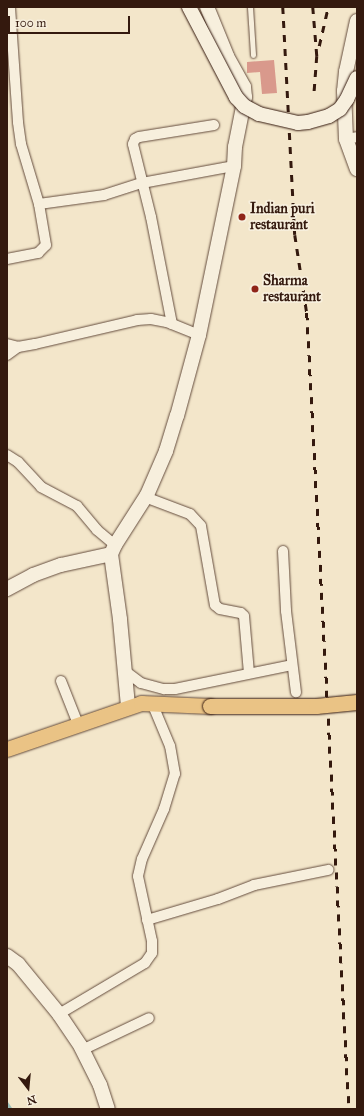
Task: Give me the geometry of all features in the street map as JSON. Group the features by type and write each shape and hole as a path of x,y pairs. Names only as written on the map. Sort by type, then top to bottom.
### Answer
{"main road":[{"path":"7,749 128,706 152,702 210,706 316,706 357,702"}],"street":[{"path":"7,259 38,253 46,245 39,204 21,144 18,122 10,7"},
{"path":"189,7 236,97 244,106 259,114 298,123 330,116 348,99 357,78"},
{"path":"7,589 33,575 113,549 145,497 166,451 199,335 234,166 235,147 246,92 227,56 207,7"},
{"path":"357,21 344,83 357,169"},
{"path":"172,324 151,217 133,148 134,139 214,125"},
{"path":"39,204 104,195 142,183 234,166"},
{"path":"7,344 18,346 35,344 137,320 151,319 172,324 199,335"},
{"path":"7,355 18,346"},
{"path":"7,455 18,462 34,482 77,506 113,549 128,706"},
{"path":"145,497 190,514 200,526 215,605 220,608 241,613 244,616 249,673"},
{"path":"283,551 284,584 296,692"},
{"path":"124,671 141,683 164,689 175,689 292,665"},
{"path":"62,681 78,724"},
{"path":"59,1014 145,963 152,953 152,941 138,876 142,860 164,809 175,774 170,746 152,702"},
{"path":"147,920 218,899 254,885 328,870"},
{"path":"7,956 18,964 59,1014 82,1050 100,1085 108,1109"},
{"path":"82,1050 148,1018"}],"lane":[{"path":"250,7 253,55"}],"building":[{"path":"274,60 277,93 262,94 260,72 247,73 247,62"}],"waterway":[{"path":"7,1103 11,1109"}],"railway":[{"path":"283,7 295,235 307,313 349,1109"},
{"path":"313,7 317,56 314,96"},
{"path":"319,46 328,7"}],"place":[{"name":"Indian puri restaurant","path":"242,217"},
{"name":"Sharma restaurant","path":"255,289"}]}
